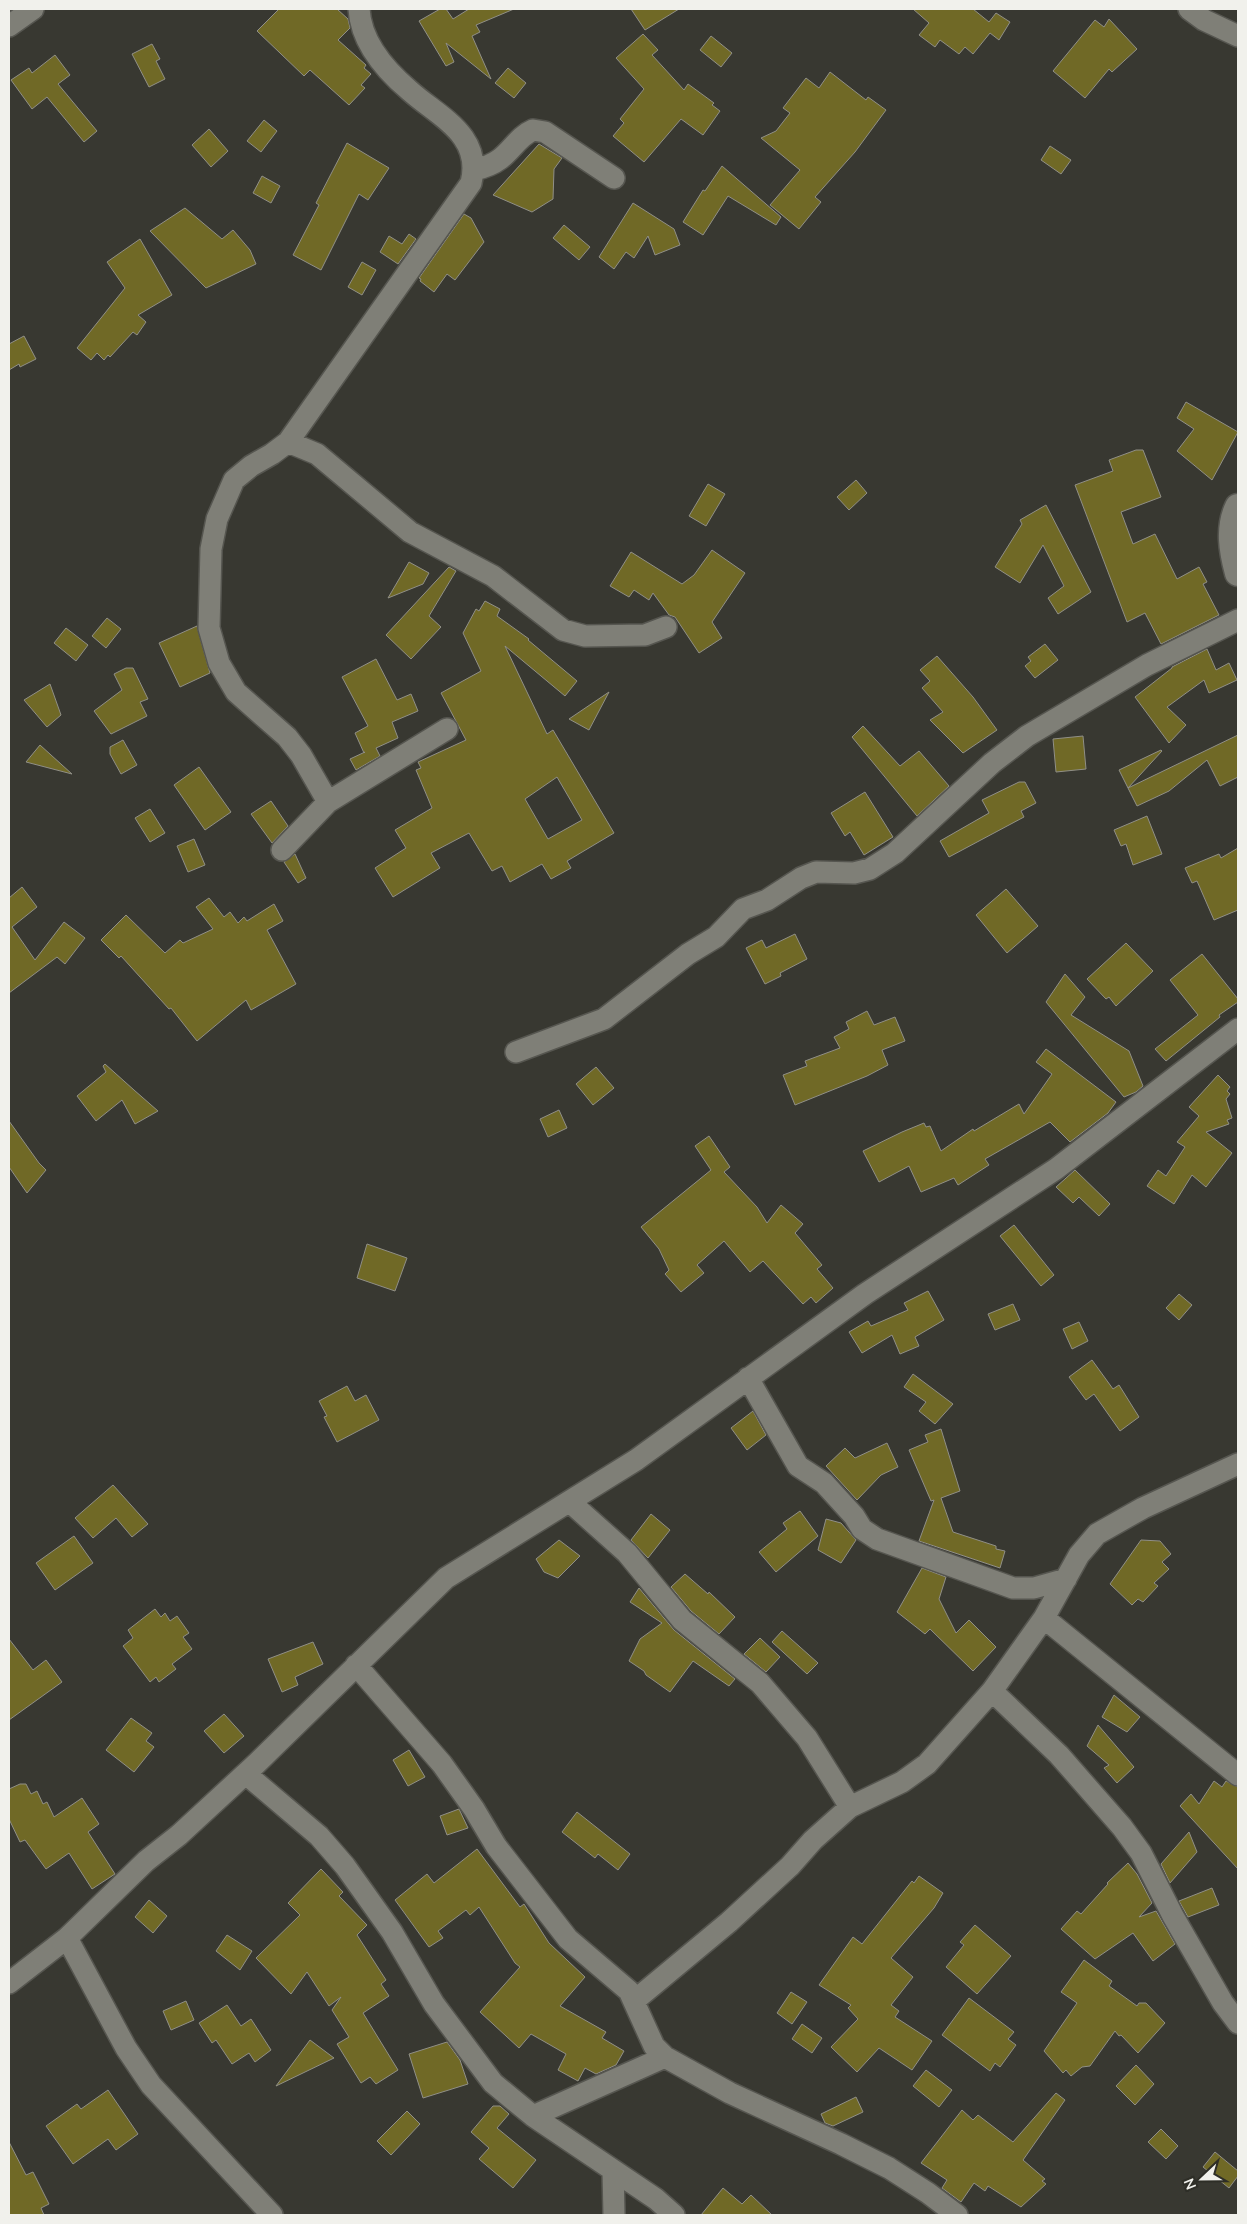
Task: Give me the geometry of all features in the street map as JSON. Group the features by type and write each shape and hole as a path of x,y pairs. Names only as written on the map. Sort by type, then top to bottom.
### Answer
{"street":[{"path":"9,26 33,9"},
{"path":"328,802 301,755 287,737 236,692 219,663 209,628 211,549 217,519 234,480 251,466 288,442 471,183 474,170 470,148 463,136 442,115 409,91 370,45 360,22 358,9"},
{"path":"1189,9 1204,20 1238,36"},
{"path":"474,170 487,167 501,159 533,130 545,132 614,178"},
{"path":"288,442 317,454 410,532 493,576 563,630 586,636 645,635 666,627"},
{"path":"1238,507 1234,517 1232,536 1233,553 1238,573"},
{"path":"516,1052 604,1018 688,954 716,937 743,909 766,900 801,878 816,872 854,872 870,869 895,853 992,763 1027,736 1147,665 1238,620"},
{"path":"282,850 328,802 447,729"},
{"path":"9,1983 67,1938 146,1861 179,1835 246,1774 446,1578 636,1460 865,1294 1056,1169 1238,1029"},
{"path":"748,1378 798,1466 824,1483 854,1516 862,1529 877,1539 1013,1588 1034,1588 1066,1579"},
{"path":"634,2001 729,1922 790,1866 819,1834 850,1807 916,1774 927,1764 992,1691 1044,1618 1079,1555 1097,1534 1143,1508 1238,1464"},
{"path":"570,1502 627,1553 682,1620 760,1683 807,1738 850,1807"},
{"path":"1044,1618 1238,1775"},
{"path":"356,1665 442,1764 474,1809 496,1846 568,1939 593,1962 622,1984 634,2001 654,2046 665,2057 730,2093 889,2168 928,2193 957,2215"},
{"path":"992,1691 1059,1755 1122,1827 1141,1853 1173,1916 1202,1964 1222,2003 1238,2023"},
{"path":"246,1774 319,1836 346,1866 392,1932 434,2004 493,2083 534,2116 656,2199 674,2215"},
{"path":"67,1938 126,2048 151,2084 183,2122 272,2215"},
{"path":"534,2116 665,2057"},
{"path":"613,2170 614,2215"}],"building":[{"path":"279,9 337,9 348,19 350,28 338,40 366,65 364,68 371,74 361,85 365,88 349,105 310,70 304,76 257,31"},
{"path":"440,9 446,9 453,19 469,9 514,9 476,25 480,32 472,36 491,79 446,43 454,62 446,66 419,21"},
{"path":"631,9 679,9 645,30"},
{"path":"913,9 973,9 989,22 996,13 1010,22 999,40 990,33 973,54 965,47 959,54 940,40 935,47 919,35 929,23"},
{"path":"1109,19 1137,49 1112,72 1109,69 1085,98 1053,71 1095,20 1104,27"},
{"path":"643,34 658,50 652,55 684,90 688,84 714,103 712,105 720,111 703,135 681,119 644,162 613,136 624,123 620,119 644,89 616,58"},
{"path":"711,36 732,53 721,67 700,50"},
{"path":"152,44 160,59 156,61 165,79 149,87 132,54"},
{"path":"55,55 70,75 58,84 97,131 84,142 47,97 32,109 11,80 29,68 32,73"},
{"path":"508,68 526,83 514,98 495,83"},
{"path":"830,72 866,100 868,97 886,110 855,152 815,197 821,202 799,229 770,205 800,170 761,138 776,131 790,113 783,108 806,78 819,88"},
{"path":"264,120 277,131 261,152 247,141"},
{"path":"209,129 228,151 211,167 192,145"},
{"path":"347,143 389,168 368,200 359,194 321,270 293,255 319,205 316,203"},
{"path":"539,144 562,158 554,169 553,199 532,212 493,195"},
{"path":"1050,146 1071,160 1061,174 1041,160"},
{"path":"722,166 781,217 776,225 728,196 703,235 683,222 703,190 705,191"},
{"path":"262,176 280,186 271,203 253,193"},
{"path":"633,203 674,229 680,245 655,255 648,236 634,258 626,252 614,269 599,257"},
{"path":"185,208 222,239 233,230 250,250 256,264 206,288 150,231"},
{"path":"464,214 471,218 484,242 455,280 447,274 434,292 420,281 421,279 419,278"},
{"path":"564,225 590,247 579,260 553,238"},
{"path":"409,234 416,239 398,264 380,252 389,236 402,244"},
{"path":"140,239 172,295 138,315 146,322 137,335 133,332 110,357 108,355 104,360 97,353 91,360 77,348 125,288 107,262"},
{"path":"362,262 376,270 362,295 348,287"},
{"path":"24,336 36,359 20,367 19,364 9,370 9,344"},
{"path":"1186,402 1238,432 1212,480 1177,451 1194,429 1177,418"},
{"path":"1136,450 1143,450 1161,497 1121,512 1133,544 1155,534 1177,579 1199,567 1207,582 1203,584 1219,615 1161,644 1145,613 1127,622 1075,485 1113,471 1109,460"},
{"path":"856,480 867,493 849,510 837,497"},
{"path":"708,484 725,494 706,526 689,516"},
{"path":"1046,505 1091,592 1058,614 1048,598 1064,586 1043,545 1020,583 995,567 1022,524 1020,520"},
{"path":"712,550 745,573 712,622 722,638 699,653 675,617 669,615 653,593 649,600 634,590 629,597 610,586 631,552 682,584 694,575"},
{"path":"409,562 429,573 423,584 388,598"},
{"path":"449,567 456,571 429,616 441,627 411,659 386,635"},
{"path":"485,601 500,609 497,616 529,639 577,681 565,696 505,646 547,734 553,730 614,833 567,861 571,868 551,879 542,864 510,882 502,866 492,871 469,833 431,853 440,868 393,897 375,868 406,848 395,830 432,808 416,770 421,768 418,762 466,740 441,693 481,671 463,633 476,609 479,611","holes":["557,777 582,820 548,839 525,799"]},
{"path":"107,618 121,629 106,648 92,636"},
{"path":"197,626 210,673 180,687 159,643"},
{"path":"66,628 88,645 76,661 54,643"},
{"path":"1045,644 1058,660 1035,678 1025,666 1031,661 1028,657"},
{"path":"1207,649 1216,670 1229,663 1237,680 1209,693 1204,680 1167,707 1186,725 1169,743 1135,697 1172,667"},
{"path":"937,656 973,697 997,730 963,753 930,720 943,712 922,688 930,681 920,670"},
{"path":"376,659 397,700 411,694 418,711 392,722 398,738 376,748 380,756 356,770 350,759 364,753 355,733 368,726 342,677"},
{"path":"126,668 133,668 148,699 140,702 147,716 111,734 94,711 122,690 114,674"},
{"path":"50,684 61,715 47,727 24,700"},
{"path":"609,692 589,730 569,719"},
{"path":"863,726 900,766 919,751 949,786 917,816 852,737"},
{"path":"1238,735 1238,777 1220,786 1207,760 1169,791 1137,806 1128,788"},
{"path":"1083,736 1086,769 1056,772 1053,739"},
{"path":"123,740 137,765 121,774 110,754 110,747"},
{"path":"40,745 72,774 26,762"},
{"path":"1162,751 1128,788 1119,770"},
{"path":"199,767 231,812 205,830 174,785"},
{"path":"1019,782 1025,782 1036,803 1021,811 1024,817 949,857 940,841 989,813 982,800"},
{"path":"865,792 893,837 864,855 850,832 845,836 831,813"},
{"path":"271,801 288,826 272,843 251,814"},
{"path":"150,809 165,833 150,842 135,818"},
{"path":"1147,816 1162,854 1133,865 1126,844 1121,846 1114,830"},
{"path":"194,839 205,865 188,872 177,846"},
{"path":"1238,848 1238,910 1214,920 1197,881 1192,883 1185,868 1219,854 1221,858"},
{"path":"295,854 306,878 298,883 284,862"},
{"path":"22,887 37,907 12,927 35,960 64,922 85,938 65,964 57,957 9,993 9,898"},
{"path":"1006,889 1038,926 1007,953 976,915"},
{"path":"209,898 224,917 230,912 238,923 244,917 247,921 274,904 283,921 267,930 296,984 251,1010 246,1000 197,1041 171,1008 169,1009 121,956 119,958 101,940 126,915 165,953 180,940 183,943 213,929 196,907"},
{"path":"795,934 807,959 780,973 781,976 765,984 746,948 762,940 766,948"},
{"path":"1126,943 1153,971 1116,1006 1109,997 1106,999 1087,979"},
{"path":"1202,954 1238,999 1238,1002 1219,1015 1220,1017 1166,1061 1155,1049 1198,1015 1170,980"},
{"path":"1065,974 1085,997 1071,1015 1129,1051 1143,1086 1136,1092 1124,1097 1046,1002"},
{"path":"867,1011 874,1025 895,1017 905,1041 882,1050 888,1065 867,1076 795,1105 783,1075 807,1066 805,1061 840,1048 834,1037 849,1029 846,1022"},
{"path":"1046,1049 1116,1102 1108,1113 1070,1142 1050,1122 985,1159 989,1165 958,1185 954,1178 921,1192 909,1166 879,1182 863,1151 902,1132 924,1123 926,1127 930,1126 941,1151 973,1129 974,1131 1019,1104 1024,1114 1052,1074 1036,1062"},
{"path":"105,1064 158,1111 135,1124 122,1100 96,1121 77,1096 106,1072 103,1066"},
{"path":"596,1067 614,1088 593,1105 576,1084"},
{"path":"1218,1075 1230,1087 1227,1091 1230,1094 1226,1099 1232,1118 1227,1120 1229,1124 1206,1132 1232,1153 1206,1187 1192,1175 1174,1204 1147,1186 1158,1170 1166,1176 1185,1147 1177,1142 1199,1116 1189,1107"},
{"path":"559,1110 567,1128 548,1137 540,1119"},
{"path":"9,1121 46,1170 27,1193 9,1167"},
{"path":"709,1136 730,1167 724,1172 757,1207 767,1223 781,1205 803,1224 795,1233 822,1265 817,1269 833,1288 816,1303 811,1297 803,1304 763,1261 750,1272 724,1241 697,1265 704,1273 681,1292 665,1274 669,1270 659,1249 641,1227 711,1170 695,1146"},
{"path":"1075,1170 1110,1204 1099,1216 1079,1197 1073,1203 1056,1187"},
{"path":"1014,1225 1054,1275 1041,1286 1000,1236"},
{"path":"367,1244 407,1258 395,1291 357,1278"},
{"path":"928,1291 944,1320 915,1337 919,1346 900,1354 892,1335 862,1353 849,1332 868,1321 871,1326 908,1310 904,1303"},
{"path":"1179,1294 1192,1305 1179,1320 1166,1308"},
{"path":"1013,1304 1020,1320 995,1330 988,1314"},
{"path":"1079,1322 1088,1341 1072,1349 1063,1329"},
{"path":"1092,1360 1113,1389 1119,1385 1139,1417 1120,1431 1094,1394 1086,1400 1069,1377"},
{"path":"913,1374 953,1404 935,1424 919,1411 926,1402 904,1387"},
{"path":"347,1386 355,1401 366,1395 379,1420 337,1442 324,1417 327,1416 319,1401"},
{"path":"753,1411 766,1435 747,1450 731,1428"},
{"path":"941,1429 960,1491 941,1498 953,1532 996,1546 996,1549 1005,1551 1000,1568 919,1541 934,1500 931,1501 909,1450 928,1442 925,1435"},
{"path":"887,1443 898,1467 881,1475 857,1500 826,1466 845,1448 855,1458"},
{"path":"113,1485 148,1524 132,1537 116,1518 93,1538 75,1518"},
{"path":"800,1511 818,1536 776,1572 759,1552 787,1529 783,1523"},
{"path":"651,1514 670,1530 648,1558 631,1540"},
{"path":"826,1519 841,1523 856,1540 841,1563 818,1550"},
{"path":"74,1536 93,1563 55,1590 36,1563"},
{"path":"559,1540 580,1556 558,1578 544,1572 536,1559"},
{"path":"1141,1540 1160,1541 1171,1554 1162,1562 1169,1569 1154,1583 1158,1586 1143,1602 1138,1599 1132,1605 1110,1584"},
{"path":"922,1568 946,1577 939,1599 956,1633 969,1620 996,1647 973,1671 930,1629 925,1634 897,1612"},
{"path":"685,1574 708,1594 709,1592 735,1617 719,1634 691,1611 671,1587"},
{"path":"639,1588 674,1630 735,1679 729,1686 693,1661 670,1692 629,1661 640,1639 662,1623 630,1602"},
{"path":"155,1609 161,1617 165,1613 170,1621 177,1616 189,1633 183,1637 192,1649 172,1664 176,1669 159,1682 156,1677 150,1682 123,1646 133,1638 128,1630"},
{"path":"782,1631 818,1663 807,1674 772,1642"},
{"path":"760,1638 780,1657 766,1672 744,1654"},
{"path":"9,1639 33,1670 46,1660 62,1682 9,1720"},
{"path":"313,1642 323,1664 295,1677 298,1685 282,1692 268,1659"},
{"path":"1114,1695 1140,1717 1127,1732 1102,1717"},
{"path":"224,1714 244,1736 224,1753 204,1731"},
{"path":"131,1718 152,1733 146,1741 154,1747 134,1772 106,1750"},
{"path":"1098,1725 1134,1767 1117,1783 1104,1768 1109,1765 1087,1746"},
{"path":"409,1750 425,1777 408,1786 393,1760"},
{"path":"1214,1781 1222,1787 1226,1781 1238,1787 1238,1869 1180,1806 1191,1794 1199,1804"},
{"path":"20,1784 26,1784 31,1794 37,1791 43,1804 47,1802 54,1817 82,1798 99,1824 88,1832 115,1874 92,1889 69,1853 46,1869 25,1840 20,1842 9,1819 9,1789"},
{"path":"459,1809 468,1828 447,1835 440,1816"},
{"path":"577,1812 630,1854 618,1870 598,1854 595,1858 562,1832"},
{"path":"1189,1832 1197,1852 1170,1883 1161,1864"},
{"path":"477,1849 520,1907 524,1904 549,1943 585,1977 560,2006 606,2032 602,2038 624,2051 616,2065 596,2074 585,2068 578,2081 558,2070 566,2054 531,2034 519,2048 480,2012 520,1967 515,1963 479,1907 470,1915 466,1910 438,1931 443,1938 429,1947 395,1900 427,1874 434,1883"},
{"path":"1128,1863 1137,1874 1152,1903 1139,1917 1156,1911 1175,1944 1153,1961 1133,1933 1095,1959 1061,1929 1077,1911 1081,1914 1107,1883"},
{"path":"321,1869 343,1892 339,1896 367,1925 357,1935 386,1980 381,1984 389,1996 363,2013 398,2070 376,2084 370,2077 361,2083 337,2044 349,2037 332,2010 341,1997 329,2006 307,1972 291,1994 256,1958 300,1915 288,1903"},
{"path":"919,1876 943,1893 934,1908 891,1958 913,1977 891,2005 899,2011 895,2017 932,2041 912,2070 879,2048 857,2072 831,2047 858,2019 848,2008 851,2005 819,1985 853,1937 862,1944 912,1881 914,1883"},
{"path":"1212,1888 1219,1905 1188,1917 1179,1901"},
{"path":"149,1900 167,1916 153,1933 135,1917"},
{"path":"975,1925 1011,1956 977,1994 946,1967 964,1945 960,1942"},
{"path":"227,1935 252,1951 240,1970 216,1951"},
{"path":"1084,1960 1112,1981 1109,1986 1137,2006 1139,2003 1146,2003 1165,2023 1138,2053 1115,2031 1090,2066 1082,2067 1071,2076 1066,2070 1063,2073 1044,2051 1077,2003 1061,1992"},
{"path":"791,1992 807,2002 792,2024 777,2013"},
{"path":"969,1998 1014,2032 1008,2039 1016,2045 1000,2067 995,2063 990,2071 942,2035"},
{"path":"186,2001 194,2020 171,2030 163,2011"},
{"path":"227,2005 241,2026 251,2019 271,2050 255,2062 249,2053 232,2064 216,2040 212,2043 199,2023"},
{"path":"802,2024 822,2038 812,2053 792,2039"},
{"path":"310,2040 334,2058 276,2086"},
{"path":"447,2042 460,2060 468,2084 423,2098 409,2054"},
{"path":"1136,2065 1154,2084 1135,2105 1116,2086"},
{"path":"926,2070 952,2090 939,2107 913,2086"},
{"path":"108,2090 138,2134 116,2150 108,2139 73,2164 46,2126 77,2104 81,2109"},
{"path":"1056,2093 1065,2100 1023,2160 1045,2179 1042,2181 1046,2184 1021,2207 988,2186 985,2191 974,2183 961,2202 942,2188 947,2180 921,2163 962,2110 973,2120 978,2115 1013,2142"},
{"path":"856,2097 863,2112 833,2126 825,2123 821,2114"},
{"path":"493,2106 500,2106 509,2114 497,2128 536,2160 513,2188 479,2159 489,2148 471,2132"},
{"path":"407,2111 420,2124 391,2155 377,2141"},
{"path":"1161,2129 1178,2146 1166,2159 1148,2142"},
{"path":"9,2142 26,2175 33,2172 49,2204 41,2208 44,2215 9,2215"},
{"path":"1215,2152 1238,2171 1238,2176 1229,2188 1203,2167"},
{"path":"723,2188 742,2204 751,2195 772,2215 701,2215"}]}
